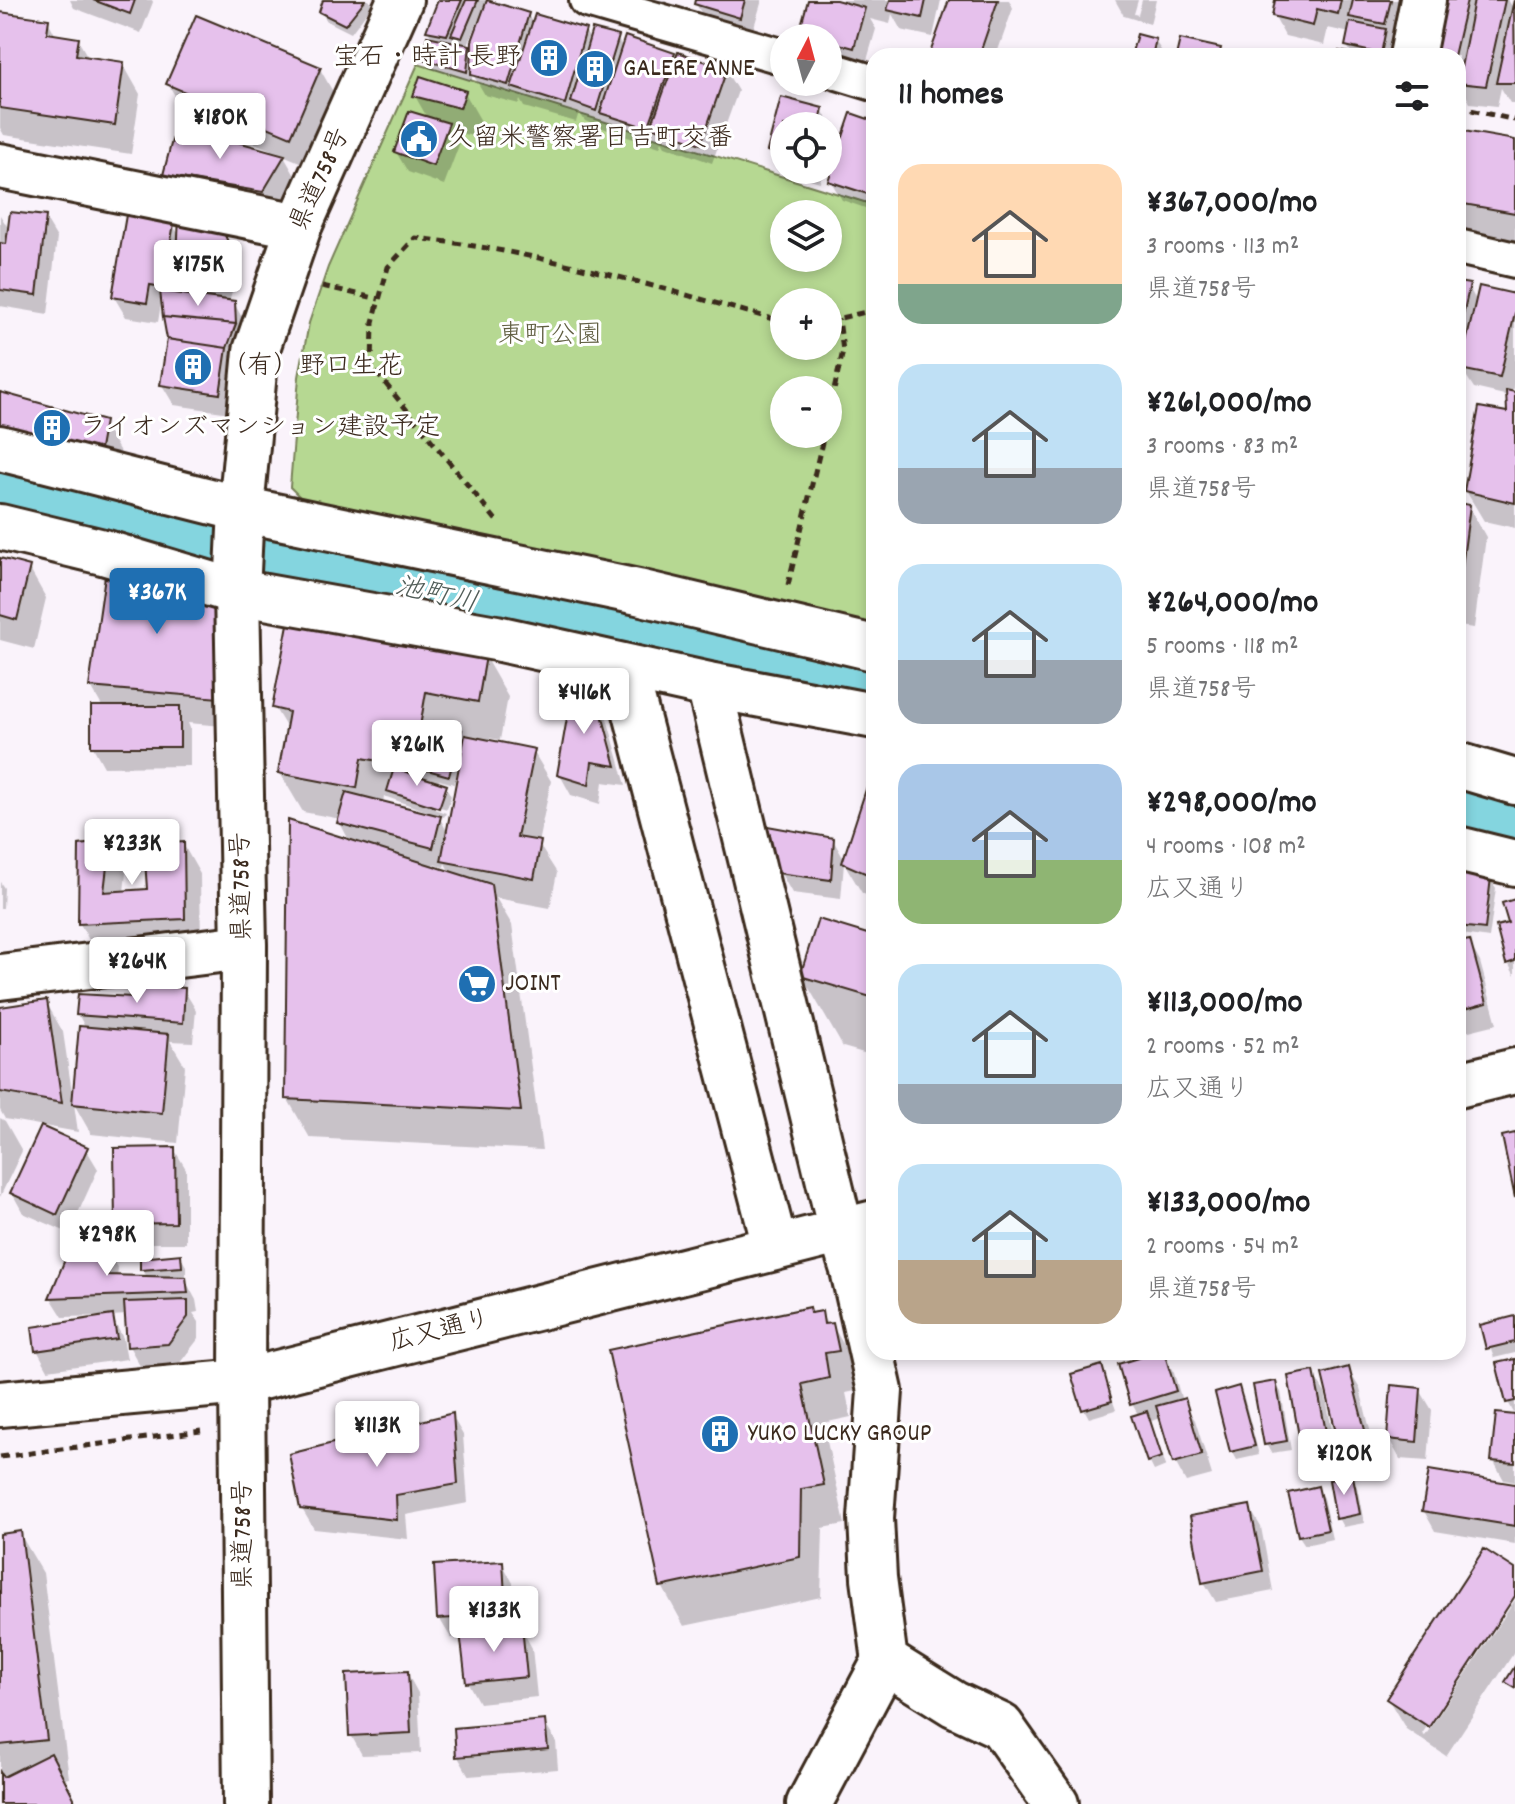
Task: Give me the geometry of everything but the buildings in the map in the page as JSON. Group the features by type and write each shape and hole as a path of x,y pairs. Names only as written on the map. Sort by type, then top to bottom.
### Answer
{"street":[{"name":"県道758号","path":"246,1804 242,1382 244,947 237,592 241,509 256,351 299,226 400,0"},
{"path":"587,0 770,53"},
{"path":"1414,48 1423,0"},
{"path":"842,73 866,81"},
{"path":"0,166 299,226"},
{"path":"1466,249 1515,260"},
{"path":"0,448 241,509 638,592 866,646"},
{"path":"0,527 103,552 237,592 496,638 709,685 866,714"},
{"path":"624,667 775,1246"},
{"path":"709,685 857,1227 853,1270 866,1328"},
{"path":"1466,767 1515,782"},
{"path":"1466,851 1515,863"},
{"path":"0,977 244,947"},
{"path":"1466,1083 1515,1071"},
{"name":"広又通り","path":"0,1404 242,1382 857,1227"},
{"path":"809,1804 885,1661 874,1578 871,1518 880,1391 873,1360"},
{"path":"885,1661 954,1704 1001,1726 1056,1804"}],"path":[{"path":"1466,109 1515,120"},
{"path":"498,523 372,367 373,322 388,267 415,238 463,243 620,277 770,318"},
{"path":"281,277 379,299"},
{"path":"842,318 866,312"},
{"path":"779,625 821,448"}],"green space":[{"name":"東町公園","path":"418,64 770,173 770,184 806,184 866,203 866,633 312,509 290,487 299,377 309,323 328,267"}],"waterway":[{"name":"池町川","path":"0,488 203,545 866,694"},
{"name":"池町川","path":"1466,822 1515,832"}],"place":[{"name":"宝石・時計 長野","path":"549,58"},
{"name":"GALERE ANNE","path":"595,69"},
{"name":"久留米警察署日吉町交番","path":"419,139"},
{"name":"（有）野口生花","path":"193,367"},
{"name":"ライオンズマンション建設予定","path":"52,428"},
{"name":"JOINT","path":"477,984"},
{"name":"YUKO LUCKY GROUP","path":"720,1434"}]}
